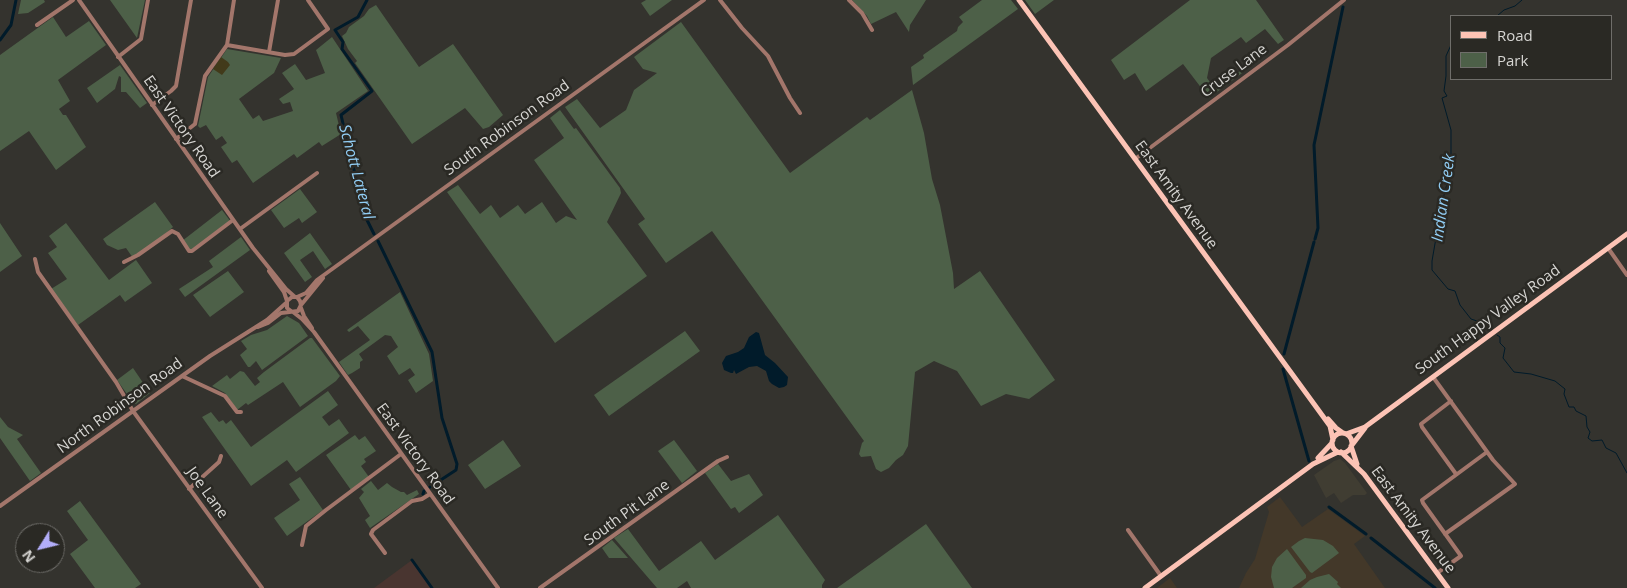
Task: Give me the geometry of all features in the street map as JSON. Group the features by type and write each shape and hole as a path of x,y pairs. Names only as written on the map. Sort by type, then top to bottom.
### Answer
{"main road":[{"name":"East Amity Avenue","path":"1019,0 1330,426 1333,441"},
{"name":"South Happy Valley Road","path":"1351,446 1365,427 1627,234"},
{"name":"East Amity Avenue","path":"1314,404 1336,428 1345,433"},
{"name":"South Happy Valley Road","path":"1345,433 1365,427"},
{"path":"1145,588 1313,464 1336,435 1345,433 1350,437 1351,446 1347,451 1340,452 1313,464"},
{"path":"1333,441 1334,448 1340,452"},
{"name":"East Amity Avenue","path":"1351,446 1358,467"},
{"name":"East Amity Avenue","path":"1340,452 1358,467 1448,588"}],"street":[{"path":"37,25 73,0"},
{"name":"East Victory Road","path":"78,0 267,267 284,292 286,302"},
{"path":"118,57 141,39 148,0"},
{"path":"152,105 176,86 191,0"},
{"path":"176,139 195,124 205,76 227,44 234,0"},
{"path":"269,52 278,0"},
{"path":"227,44 285,55 294,54 328,29 308,0"},
{"name":"South Robinson Road","path":"296,297 306,293 317,280 704,0"},
{"path":"720,0 742,28 768,56 800,113"},
{"path":"849,0 862,13 872,30"},
{"name":"Cruse Lane","path":"1135,159 1288,45 1344,0"},
{"path":"240,229 317,173"},
{"path":"124,262 138,255 172,231 178,234 189,251 192,251 233,220"},
{"path":"1608,248 1627,275"},
{"name":"Joe Lane","path":"35,259 38,272 116,382 133,411 262,588"},
{"name":"East Victory Road","path":"267,267 296,297"},
{"name":"South Robinson Road","path":"301,306 325,276"},
{"path":"296,297 300,300 301,306 298,311 292,312 287,308 286,302 290,298 296,297"},
{"name":"North Robinson Road","path":"256,328 286,302"},
{"name":"East Victory Road","path":"301,306 302,314 314,332 498,588"},
{"name":"North Robinson Road","path":"0,506 226,345 268,323 282,312 292,312"},
{"name":"East Victory Road","path":"292,312 302,319 314,332"},
{"path":"182,376 224,396 237,412 241,412"},
{"path":"1433,376 1487,452 1515,484 1445,534"},
{"path":"1451,401 1421,424 1456,474"},
{"path":"1437,573 1461,556 1422,500 1487,452"},
{"path":"302,545 306,526 401,454"},
{"path":"189,489 220,462 221,456"},
{"name":"South Pit Lane","path":"540,588 726,457"},
{"path":"385,552 372,534 373,530 412,502 430,494"},
{"path":"1128,530 1162,576"}],"shaded area":[{"path":"1340,459 1367,493 1365,495 1353,495 1341,503 1334,493 1326,498 1314,475"},
{"path":"1280,497 1302,527 1328,509 1365,536 1354,544 1385,588 1239,588 1255,559 1269,512 1267,507"},
{"path":"412,560 432,588 374,588"},
{"path":"1170,578 1177,588 1157,588"}],"green space":[{"path":"21,0 44,0 45,2 28,13 18,14"},
{"path":"110,0 145,0 137,38"},
{"path":"646,0 672,0 650,16 641,3"},
{"path":"852,0 926,0 910,25 909,32 896,12 871,24 867,16"},
{"path":"982,0 1011,0 1018,9 913,85 911,67 924,58 923,55 957,31 963,22 959,17"},
{"path":"1025,0 1054,0 1035,14"},
{"path":"1190,0 1256,0 1284,40 1278,44 1265,29 1246,43 1241,37 1211,58 1207,78 1215,89 1250,64 1250,67 1209,98 1183,64 1146,91 1135,73 1124,80 1111,60"},
{"path":"376,5 419,67 453,44 503,115 489,127 483,129 465,108 412,144 355,63 357,61 348,49 342,36 349,27"},
{"path":"53,17 66,37 89,21 106,45 58,80 70,101 59,109 63,115 66,115 86,147 56,170 29,131 0,151 0,55"},
{"path":"681,22 790,173 867,117 870,120 912,90 924,133 932,179 940,205 953,273 954,289 980,271 1055,380 1029,399 1006,394 981,406 957,371 934,361 915,372 908,446 903,455 889,468 881,472 876,469 871,456 861,457 859,454 864,441 712,231 666,263 638,224 645,219 565,107 577,99 600,128 626,110 634,90 657,73 643,69 634,57"},
{"path":"332,37 368,91 336,113 341,134 322,146 319,142 297,158 294,154 253,183 237,160 232,163 221,147 227,143 222,136 216,140 206,125 200,128 198,126 208,77 227,49 281,58 274,73 239,99 253,119 259,115 263,121 293,111 290,102 283,104 279,99 294,89 282,73 295,64 306,80 325,73 316,50"},
{"path":"120,65 147,103 140,108 126,92 121,92 121,77 119,76 115,89 97,103 87,88"},
{"path":"560,110 574,129 576,128 620,188 621,193 607,222 647,276 555,343 447,192 458,185 480,214 491,205 500,218 518,205 525,214 542,202 556,223 566,216 577,220 534,160 564,138 550,118"},
{"path":"300,189 317,212 302,223 299,218 284,228 271,210"},
{"path":"155,202 173,227 133,258 126,248 118,250 107,245 103,239"},
{"path":"222,210 231,222 190,251 182,241"},
{"path":"0,223 22,256 0,272"},
{"path":"66,223 109,280 136,260 152,283 125,302 120,295 78,325 51,289 67,279 48,253 57,247 49,236"},
{"path":"310,233 332,264 325,269 313,251 300,260 312,277 305,282 284,253"},
{"path":"241,237 250,250 185,297 179,289 213,267 209,261"},
{"path":"228,271 244,292 210,317 193,295"},
{"path":"400,292 429,354 433,381 416,393 408,380 415,375 410,368 399,375 387,356 398,347 391,336 385,335 359,354 363,360 360,362 360,368 348,375 339,362 370,340 358,326 349,332 347,330"},
{"path":"287,316 299,323 308,336 262,370 256,361 248,367 240,355 247,349 241,341 251,335 267,330"},
{"path":"685,331 700,351 609,416 594,395"},
{"path":"312,338 340,376 336,381 300,407 283,382 237,410 225,393 212,386 227,375 230,379 240,371 244,372 255,386 260,382 257,378"},
{"path":"133,368 150,393 136,404 134,404 117,380"},
{"path":"328,391 338,405 322,417 329,426 339,419 349,433 296,472 287,460 251,486 202,417 211,412 219,422 223,420 226,424 231,420 251,447"},
{"path":"0,417 8,427 23,435 17,439 41,473 30,481 0,438"},
{"path":"355,435 359,440 365,436 376,451 364,459 366,462 361,466 369,477 351,490 326,455"},
{"path":"503,440 521,466 485,489 468,465"},
{"path":"674,440 697,471 682,483 658,451"},
{"path":"718,464 731,481 749,474 763,495 739,513 735,507 731,509 705,473"},
{"path":"300,477 323,510 287,536 274,518 300,500 289,484"},
{"path":"371,481 378,490 387,483 407,495 417,490 419,494 370,528 365,520 370,516 359,498 364,492 361,489"},
{"path":"80,501 141,584 135,588 95,588 70,554 88,540 67,511"},
{"path":"778,515 825,580 822,588 691,588 687,581 677,588 657,588 614,538 628,529 659,571 701,541 715,560"},
{"path":"926,524 972,588 837,588 879,558"},
{"path":"1305,538 1323,540 1333,546 1339,553 1312,573 1291,547"},
{"path":"612,540 628,558 609,558 602,548"},
{"path":"1287,549 1306,575 1306,578 1292,588 1274,588 1271,577 1272,567 1277,558"},
{"path":"1329,574 1338,582 1337,584 1341,588 1301,588 1310,580"}],"sand":[{"path":"221,57 230,65 222,75 213,69"}],"water":[{"path":"756,332 759,333 765,355 788,377 787,385 784,387 779,388 772,384 766,371 757,366 749,367 736,374 734,370 731,373 724,370 722,363 726,356 744,348 749,337"}],"waterway":[{"path":"0,40 11,25 16,0"},
{"name":"Schott Lateral","path":"367,0 358,17 335,30 343,42 342,49 372,91 341,115 365,216 374,234"},
{"name":"Indian Creek","path":"1498,15 1522,0"},
{"path":"1315,239 1318,228 1314,145 1343,7"},
{"name":"Indian Creek","path":"1450,47 1446,56 1444,91 1447,96 1442,98 1451,130 1451,168 1442,203 1432,270 1448,289 1455,291 1460,305 1471,319 1492,326"},
{"name":"Schott Lateral","path":"378,241 432,352 442,418 457,464 456,470 430,487"},
{"path":"1284,354 1314,242"},
{"name":"Indian Creek","path":"1497,335 1500,337 1500,343 1505,348 1503,358 1514,372 1531,374 1555,381 1565,389 1564,394 1569,407 1574,407 1576,411 1586,416 1587,427 1590,432 1588,438 1592,441 1602,440 1606,448 1616,453 1627,473"},
{"path":"1283,369 1309,461"},
{"path":"1329,507 1366,534"},
{"path":"1371,538 1435,588"},
{"name":"Schott Lateral","path":"412,560 432,588"}]}
